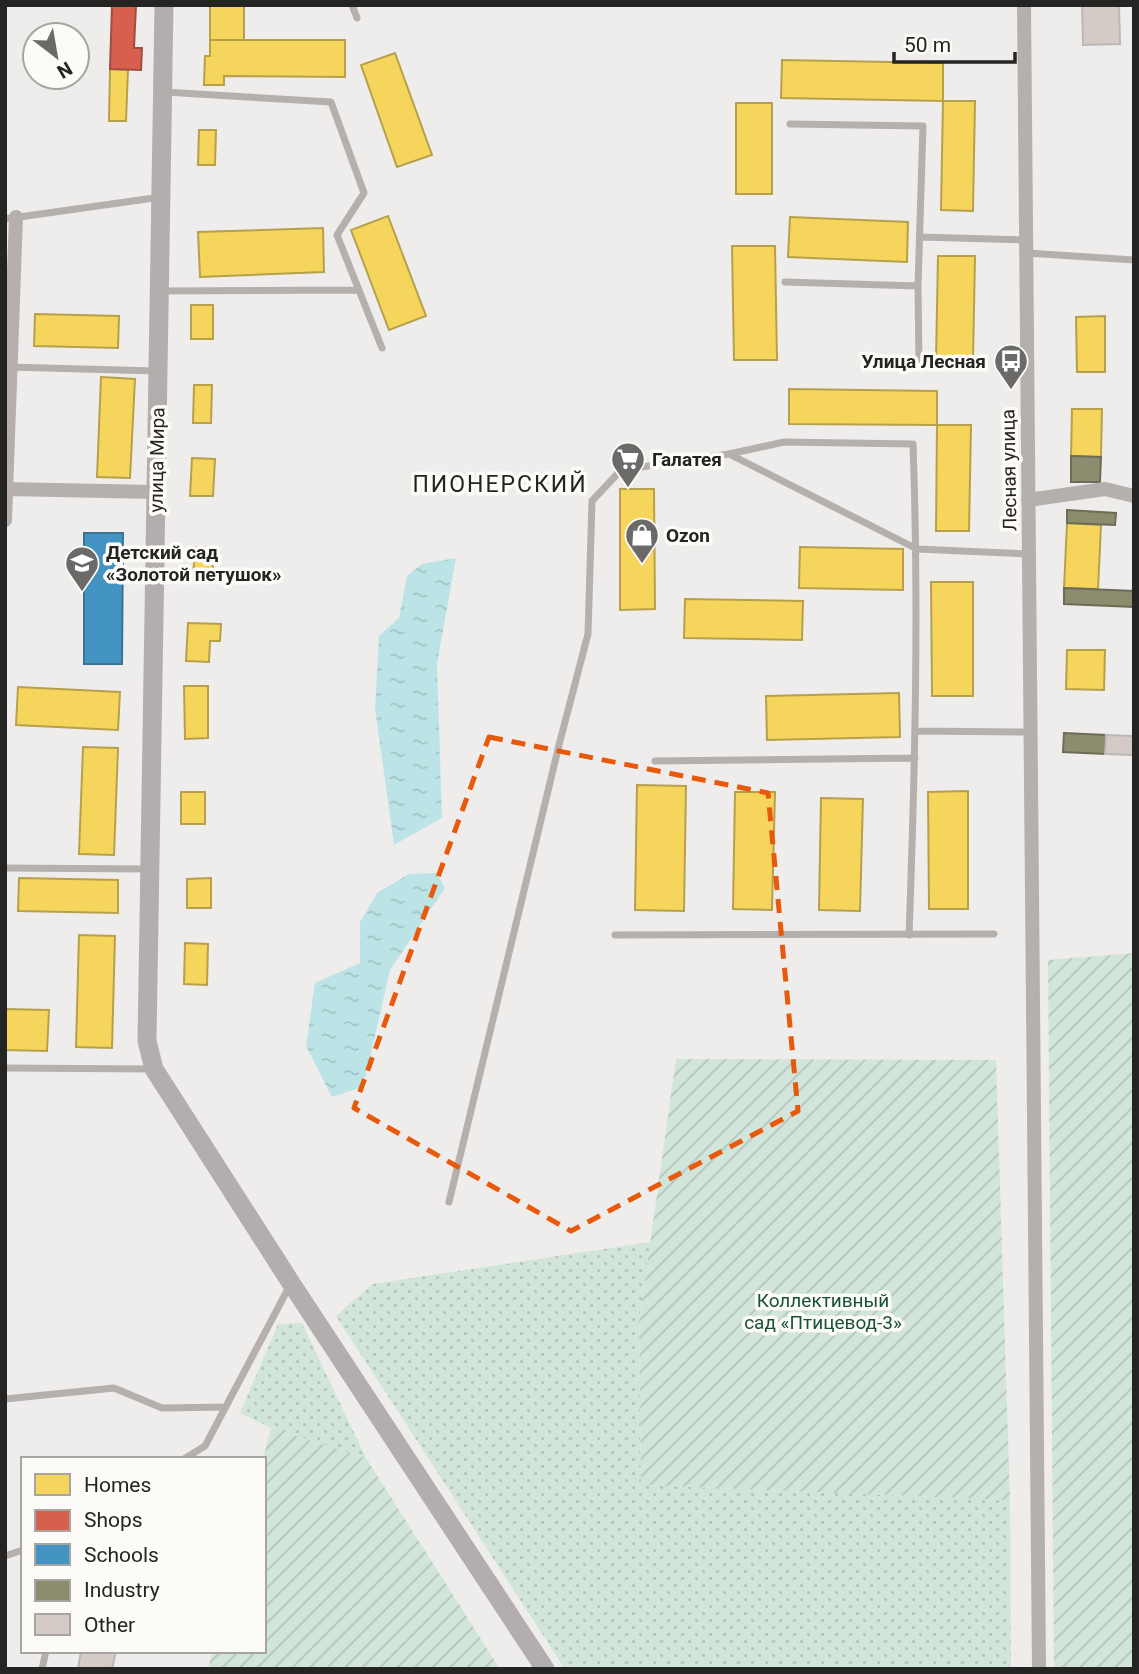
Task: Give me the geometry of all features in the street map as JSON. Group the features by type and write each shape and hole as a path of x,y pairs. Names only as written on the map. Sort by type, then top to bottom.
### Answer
{"street":[{"name":"улица Мира","path":"164,5 146,1041 154,1069 545,1669"},
{"name":"Лесная улица","path":"1024,5 1039,1669"},
{"path":"5,520 11,218"},
{"path":"6,489 156,492"},
{"path":"1028,499 1105,489 1134,496"}],"lane":[{"path":"352,5 357,18"},
{"path":"163,92 331,102 364,192 337,235 382,348"},
{"path":"790,124 923,126 918,286 919,366"},
{"path":"11,218 161,197"},
{"path":"920,237 1026,246 1134,260"},
{"path":"785,282 918,286"},
{"path":"159,291 359,290"},
{"path":"8,367 158,371"},
{"path":"449,1202 588,635 592,501 621,470 729,454 784,442 914,444 917,548 916,731 909,934"},
{"path":"729,454 917,548 1029,554"},
{"path":"916,731 1030,732"},
{"path":"655,761 915,758"},
{"path":"5,868 150,870"},
{"path":"615,935 994,934"},
{"path":"5,1068 154,1069"},
{"path":"188,1457 205,1447 291,1283"},
{"path":"5,1399 114,1388 162,1408 225,1407"}],"highlighted area":[{"path":"489,737 768,793 798,1111 571,1231 354,1108"}],"green space":[{"path":"1134,953 1134,1669 1054,1669 1048,960"},
{"name":"Коллективный сад «Птицевод-3»","path":"676,1059 996,1060 1010,1500 641,1485 639,1322"},
{"path":"650,1242 639,1322 641,1485 1010,1500 1011,1669 565,1669 336,1316 372,1284"},
{"path":"302,1323 366,1458 271,1428 240,1413 278,1324"},
{"path":"271,1428 366,1458 500,1669 208,1669 212,1653 266,1653 266,1457 264,1457"}],"water":[{"path":"456,558 437,664 442,818 394,845 375,708 379,636 399,618 407,576 422,564"},
{"path":"437,873 445,888 390,970 366,1075 359,1088 332,1097 306,1046 315,983 360,963 360,922 377,893 409,874"}],"building: Homes":[{"path":"210,5 244,5 244,40 210,40"},
{"path":"210,40 345,40 345,77 224,76 224,85 204,85 205,56 210,56"},
{"path":"395,53 432,155 397,167 361,65"},
{"path":"782,60 943,63 943,101 781,98"},
{"path":"110,69 128,70 126,121 109,121"},
{"path":"943,101 975,101 973,211 941,210"},
{"path":"736,103 772,103 772,194 736,194"},
{"path":"199,130 216,130 215,165 198,165"},
{"path":"388,216 426,316 389,330 351,230"},
{"path":"790,217 908,222 907,262 788,257"},
{"path":"323,228 324,272 200,277 198,232"},
{"path":"732,246 775,246 777,360 734,360"},
{"path":"938,256 975,256 973,361 936,360"},
{"path":"191,305 213,305 213,339 191,339"},
{"path":"35,314 119,316 118,348 34,346"},
{"path":"1105,316 1105,372 1077,372 1076,317"},
{"path":"101,377 135,379 130,478 97,477"},
{"path":"194,385 212,385 211,423 193,423"},
{"path":"789,389 937,391 937,425 789,424"},
{"path":"1072,409 1102,409 1101,457 1071,456"},
{"path":"937,425 971,425 969,531 936,531"},
{"path":"192,458 215,459 213,496 190,496"},
{"path":"620,489 654,489 655,609 620,610"},
{"path":"1067,523 1101,525 1098,589 1064,588"},
{"path":"195,547 214,548 212,579 193,578"},
{"path":"800,547 903,549 903,590 799,588"},
{"path":"931,582 973,582 973,696 932,696"},
{"path":"685,599 803,601 802,640 684,638"},
{"path":"188,623 221,624 220,641 210,641 209,662 186,661"},
{"path":"1067,650 1105,650 1104,690 1066,689"},
{"path":"184,686 208,686 208,738 185,739"},
{"path":"18,687 120,692 118,730 16,725"},
{"path":"899,693 900,737 767,740 766,696"},
{"path":"83,747 118,748 114,855 79,854"},
{"path":"637,785 686,786 684,911 635,910"},
{"path":"968,791 968,909 929,909 928,792"},
{"path":"181,792 205,792 205,824 181,824"},
{"path":"735,792 775,792 772,910 733,909"},
{"path":"821,798 863,799 860,911 819,910"},
{"path":"19,878 118,880 118,913 18,911"},
{"path":"211,878 211,908 187,908 187,879"},
{"path":"79,935 115,936 112,1048 76,1047"},
{"path":"185,943 208,944 207,985 184,984"},
{"path":"5,1009 49,1010 47,1051 5,1050"}],"building: Shops":[{"path":"112,5 136,5 134,48 142,48 141,70 110,69"}],"building: Schools":[{"path":"84,533 123,533 122,664 84,664"}],"building: Industry":[{"path":"1071,456 1101,457 1100,482 1071,482"},
{"path":"1067,510 1116,513 1115,525 1067,523"},
{"path":"1064,588 1134,591 1134,607 1064,604"},
{"path":"1064,733 1106,735 1105,754 1063,752"}],"building: Other":[{"path":"1082,5 1119,5 1120,44 1083,45"},
{"path":"1106,735 1134,736 1134,755 1105,754"},
{"path":"81,1653 116,1653 112,1669 78,1669"}],"place":[{"name":"Улица Лесная","path":"1011,391"},
{"name":"Галатея","path":"628,489"},
{"name":"Ozon","path":"642,565"},
{"name":"Детский сад «Золотой петушок»","path":"82,593"}],"district":[{"name":"ПИОНЕРСКИЙ","path":"500,484"}]}
